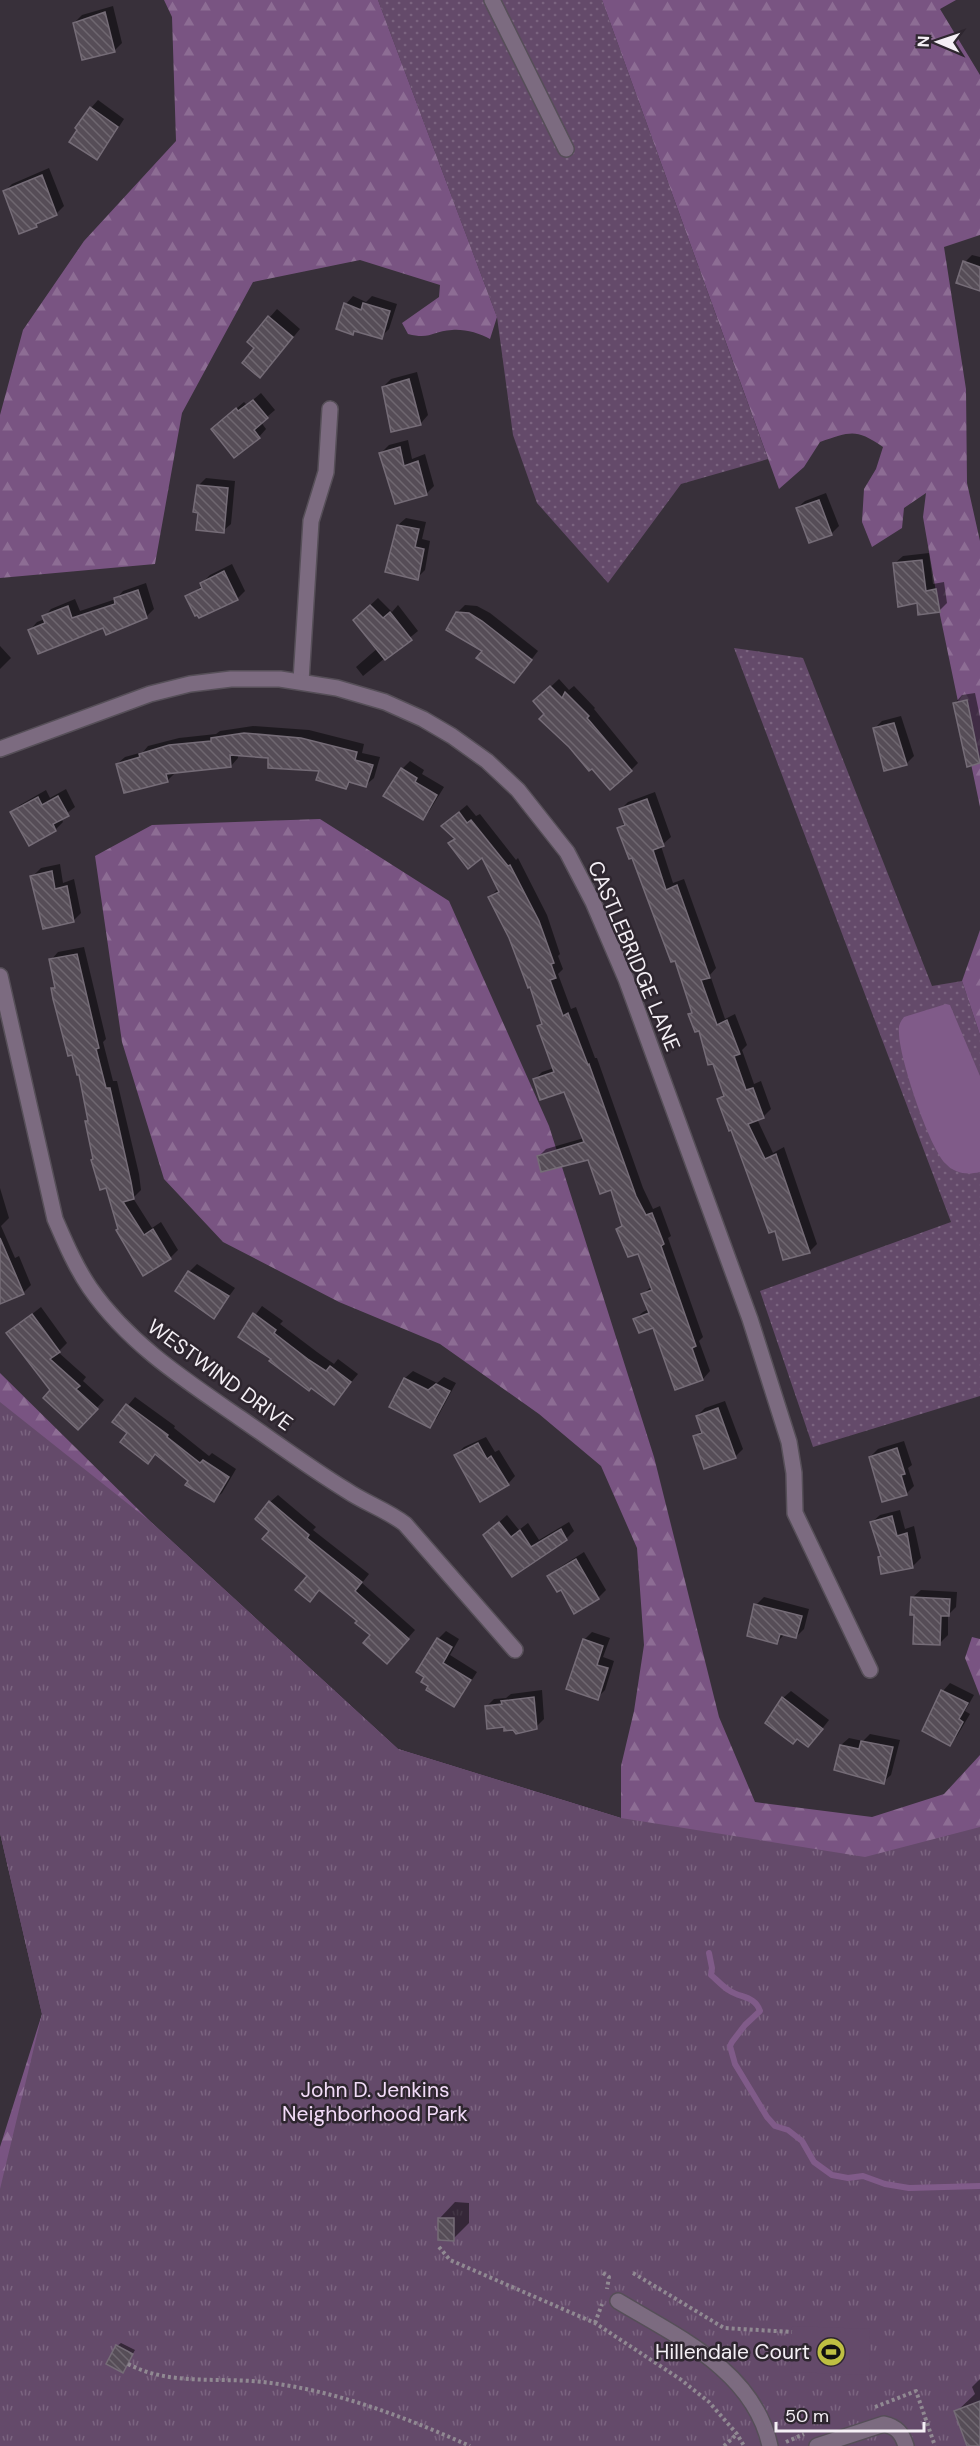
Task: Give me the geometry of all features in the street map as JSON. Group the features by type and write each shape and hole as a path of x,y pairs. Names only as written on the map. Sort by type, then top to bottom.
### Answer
{"street":[{"path":"492,0 566,149"},
{"path":"301,681 311,521 326,472 330,409"},
{"name":"CASTLEBRIDGE LANE","path":"0,748 150,694 190,684 231,679 301,681 337,687 385,702 423,719 487,761 518,790 567,852 593,902 626,980 750,1319 789,1442 794,1473 795,1513 870,1670"},
{"name":"WESTWIND DRIVE","path":"0,976 55,1218 70,1254 89,1287 112,1317 138,1344 167,1368 348,1492 391,1513 405,1524 515,1650"},
{"path":"618,2301 699,2350 723,2368 753,2402 770,2446"},
{"path":"817,2446 884,2424 893,2426 900,2432 906,2446"}],"path":[{"path":"439,2247 450,2260 595,2324 699,2393 737,2433 744,2446"},
{"path":"633,2273 724,2328 792,2332"},
{"path":"128,2364 143,2372 163,2376 191,2380 273,2383 367,2404 470,2446"},
{"path":"724,2446 737,2433"}],"green space":[{"path":"164,0 378,0 497,317 490,339 462,330 445,331 427,336 408,334 402,323 439,297 440,285 360,260 253,282 182,413 155,564 0,578 0,415 23,330 84,241 176,141 172,17"},
{"path":"378,0 602,0 768,459 681,484 608,583 537,503 513,435 497,317"},
{"path":"602,0 956,0 940,9 980,75 980,235 944,247 966,389 967,483 980,541 980,807 940,615 923,517 926,493 904,508 902,528 872,547 862,522 864,489 876,469 883,447 859,434 846,434 820,442 804,467 779,489"},
{"path":"734,648 803,658 932,986 962,981 980,1035 980,1396 813,1447 760,1291 951,1222"},
{"name":"John D. Jenkins Neighborhood Park","path":"320,819 449,901 549,1126 654,1457 719,1717 755,1802 872,1817 944,1794 980,1755 980,2364 0,2446 0,2147 42,2014 0,1833 0,1373 151,1522 398,1749 621,1818 621,1766 634,1711 644,1645 637,1548 601,1466 539,1414 440,1344 339,1302 223,1242 164,1179 122,1042 95,856 152,825"},
{"path":"980,930 980,1035 962,981"},
{"name":"John D. Jenkins Neighborhood Park","path":"0,1402 151,1522 398,1749 621,1818 865,1857 980,1827 980,2446 0,2446 0,2189 42,2014 0,1833"},
{"path":"972,1637 980,1639 980,1696 965,1658"},
{"name":"Hillendale Court","path":"792,2326 870,2329 869,2375 791,2372"}],"shaded area":[{"path":"946,1004 950,1005 980,1076 980,1172 975,1173 962,1173 954,1170 939,1155 916,1102 900,1045 899,1028 904,1017"}],"building":[{"path":"105,12 115,52 82,60 73,23"},
{"path":"90,107 118,127 97,160 69,142 77,130 75,128"},
{"path":"42,175 57,215 19,234 3,191"},
{"path":"963,261 980,267 980,291 956,283"},
{"path":"344,303 361,310 363,303 390,311 382,339 354,331 353,335 336,329"},
{"path":"268,316 293,337 260,378 242,363 254,348 247,342"},
{"path":"409,379 421,425 391,432 382,387"},
{"path":"253,400 268,418 254,430 260,438 234,458 211,429 236,408 238,411"},
{"path":"400,447 404,466 418,461 427,495 395,504 379,453"},
{"path":"197,485 228,488 224,533 196,530 198,513 193,512"},
{"path":"819,500 832,535 809,543 796,508"},
{"path":"397,525 419,529 415,547 424,549 418,580 385,572"},
{"path":"922,560 926,591 936,589 940,612 918,615 917,603 898,607 893,563"},
{"path":"224,571 238,600 199,618 195,616 185,596 202,588 200,583"},
{"path":"138,590 147,618 106,635 103,628 38,654 28,630 45,623 42,616 68,606 72,618 115,604 114,598"},
{"path":"370,605 383,618 390,612 412,640 385,660 353,620"},
{"path":"456,612 469,613 482,621 532,660 514,683 476,658 482,651 446,630"},
{"path":"550,686 562,698 565,692 589,716 587,718 632,771 610,790 592,769 589,771 569,747 539,719 544,714 533,701"},
{"path":"967,700 980,763 967,767 953,703"},
{"path":"894,723 907,765 884,771 873,728"},
{"path":"244,733 301,738 357,752 355,760 373,765 366,787 349,782 346,789 316,780 319,771 268,768 268,758 230,755 231,767 166,774 168,782 124,793 116,764 169,745 211,741 211,738"},
{"path":"401,768 417,778 415,782 437,795 423,820 383,796"},
{"path":"58,796 69,816 53,824 56,831 29,846 10,812 38,797 42,805"},
{"path":"647,799 664,846 653,850 666,890 677,885 710,978 701,980 717,1025 727,1020 740,1054 734,1056 746,1090 753,1088 764,1118 748,1124 765,1159 776,1154 810,1253 783,1260 775,1231 769,1233 731,1130 729,1131 717,1099 724,1096 713,1064 708,1065 699,1031 695,1032 688,1014 692,1013 675,961 671,962 632,858 629,859 617,828 625,825 619,809"},
{"path":"459,812 467,823 471,820 508,866 510,865 539,921 554,963 551,964 556,978 550,980 563,1016 568,1013 589,1064 636,1196 646,1215 652,1213 664,1244 661,1246 696,1346 692,1348 703,1380 675,1390 653,1328 639,1333 633,1319 649,1313 641,1294 652,1290 638,1254 628,1257 616,1229 622,1226 611,1190 600,1194 588,1160 541,1172 537,1156 584,1142 564,1092 540,1100 533,1079 554,1072 537,1026 542,1024 530,987 528,988 509,938 488,897 499,892 482,858 468,869 448,843 455,839 441,826"},
{"path":"52,871 55,889 67,886 74,922 43,929 30,876"},
{"path":"77,954 99,1048 96,1049 106,1088 110,1088 131,1182 134,1199 123,1202 144,1235 153,1229 171,1259 143,1276 116,1230 118,1229 106,1188 100,1190 91,1160 93,1159 85,1121 88,1121 79,1075 77,1075 72,1055 68,1056 53,999 51,988 55,988 49,959"},
{"path":"0,1238 24,1294 0,1304"},
{"path":"188,1271 229,1296 214,1319 175,1291"},
{"path":"253,1313 276,1330 274,1333 309,1360 326,1371 330,1366 351,1382 334,1405 311,1388 309,1391 269,1361 271,1359 238,1337"},
{"path":"32,1314 60,1352 50,1359 80,1386 76,1389 98,1409 78,1430 43,1398 50,1390 6,1333"},
{"path":"404,1378 428,1390 436,1384 450,1391 430,1428 389,1407"},
{"path":"126,1404 168,1435 167,1437 200,1463 203,1460 229,1477 214,1502 185,1485 188,1481 155,1454 148,1464 120,1442 127,1433 112,1422"},
{"path":"718,1408 736,1458 704,1469 693,1436 702,1433 696,1416"},
{"path":"478,1443 487,1459 491,1456 509,1485 480,1502 454,1455"},
{"path":"897,1448 905,1474 901,1475 907,1495 882,1502 869,1457"},
{"path":"269,1501 309,1535 307,1538 362,1582 355,1591 409,1639 387,1664 363,1643 370,1635 355,1623 357,1621 319,1590 310,1602 295,1590 307,1576 262,1539 269,1531 255,1519"},
{"path":"892,1516 897,1536 907,1533 913,1568 881,1574 878,1557 881,1556 870,1522"},
{"path":"499,1522 511,1537 520,1530 531,1547 561,1529 567,1540 512,1577 483,1535"},
{"path":"576,1559 599,1599 574,1614 561,1590 557,1592 547,1576"},
{"path":"911,1597 950,1599 949,1616 941,1616 940,1645 913,1644 914,1615 910,1615"},
{"path":"754,1604 802,1616 796,1638 780,1634 777,1644 747,1636"},
{"path":"437,1638 452,1647 443,1663 471,1680 454,1707 426,1690 428,1686 421,1682 424,1677 416,1672"},
{"path":"583,1639 603,1646 597,1665 608,1668 598,1700 566,1689"},
{"path":"941,1690 968,1703 959,1719 963,1722 950,1746 922,1731"},
{"path":"534,1697 537,1729 516,1734 513,1730 504,1731 504,1727 487,1729 485,1706 502,1704 501,1701"},
{"path":"782,1697 823,1729 808,1747 797,1739 793,1744 765,1723"},
{"path":"861,1741 893,1747 884,1784 834,1770 840,1745 859,1749"},
{"path":"438,2218 454,2218 454,2241 438,2240"},
{"path":"116,2345 133,2354 123,2373 106,2364"},
{"path":"980,2401 980,2446 967,2446 954,2411"}],"waterway":[{"path":"709,1953 711,1975 730,1991 751,2000 760,2011 745,2025 730,2046 735,2064 767,2117 775,2126 788,2130 802,2141 814,2162 832,2175 848,2178 863,2176 885,2184 909,2188 980,2186"}],"place":[{"name":"Hillendale Court","path":"831,2352"}]}
